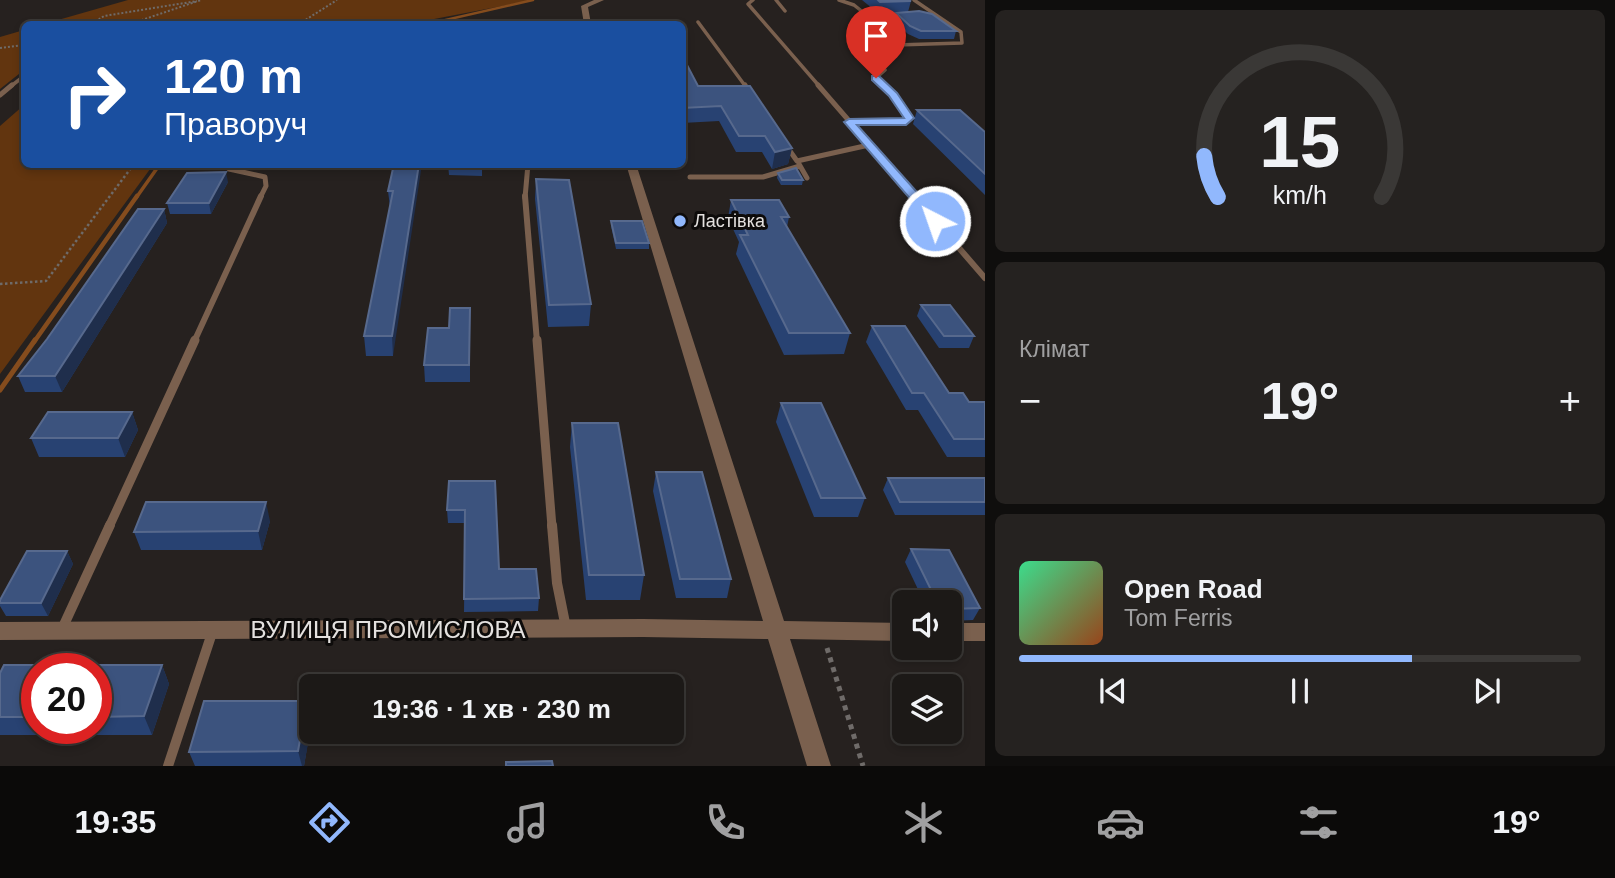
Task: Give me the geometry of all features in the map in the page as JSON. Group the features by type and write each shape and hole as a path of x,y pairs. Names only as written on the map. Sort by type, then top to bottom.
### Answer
{"street":[{"path":"586,21 584,6 601,0"},
{"path":"632,168 819,766"},
{"name":"ВУЛИЦЯ ПРОМИСЛОВА","path":"0,631 566,628 892,632"},
{"path":"962,632 985,632"}],"lane":[{"path":"752,0 748,4 985,278"},
{"path":"776,0 785,12"},
{"path":"839,0 865,7"},
{"path":"849,122 906,122 910,118 894,99 894,95 876,78 885,70 863,46 961,44 961,32 914,0"},
{"path":"858,7 869,17 912,16"},
{"path":"924,15 931,11"},
{"path":"881,17 904,35"},
{"path":"698,22 758,104"},
{"path":"0,95 21,78"},
{"path":"737,93 750,93"},
{"path":"781,138 807,178"},
{"path":"690,177 763,177 869,145"},
{"path":"62,631 266,186 265,177 228,168"},
{"path":"528,168 525,198 557,583 566,628"},
{"path":"168,766 213,630"}],"path":[{"path":"139,21 201,0"},
{"path":"304,21 337,0"},
{"path":"96,21 114,14 197,1"},
{"path":"0,48 21,45"},
{"path":"0,284 46,281 132,168"},
{"path":"822,633 863,766"}],"shaded area":[{"path":"128,0 533,0 424,21 54,21"},
{"path":"21,31 21,72 0,89 0,37"},
{"path":"21,108 21,168 151,168 0,374 0,126"}],"building":[{"path":"878,0 909,0 911,1 880,2"},
{"path":"919,11 932,14 956,31 921,31 910,26 896,13"},
{"path":"686,65 698,86 750,86 792,148 775,152 765,136 739,136 721,106 686,108"},
{"path":"917,110 960,110 985,132 985,174"},
{"path":"393,168 418,168 392,336 364,336 393,191 388,191"},
{"path":"796,168 803,180 782,180 778,173"},
{"path":"226,172 209,203 167,203 187,173"},
{"path":"536,179 569,180 591,304 549,305"},
{"path":"731,200 779,200 789,217 781,217 850,333 789,333 740,235 748,235"},
{"path":"138,209 164,209 55,376 18,376 47,339"},
{"path":"611,221 642,221 649,243 616,243"},
{"path":"921,305 950,305 974,336 944,336"},
{"path":"450,308 470,308 469,365 424,365 428,328 449,328"},
{"path":"872,326 905,326 949,393 963,393 969,402 985,402 985,439 954,439 924,393 912,393"},
{"path":"781,403 821,403 865,498 821,498"},
{"path":"48,412 132,412 118,438 31,438"},
{"path":"572,423 618,423 644,575 589,575"},
{"path":"656,472 702,472 731,579 680,579"},
{"path":"888,478 985,478 985,502 900,502"},
{"path":"449,481 495,481 499,569 536,569 539,598 464,599 465,510 447,510"},
{"path":"146,502 266,502 258,531 134,532"},
{"path":"911,549 949,550 980,608 962,609 962,590 931,590"},
{"path":"27,551 67,551 41,603 0,603 0,600"},
{"path":"4,665 21,665 21,717 0,717 0,673"},
{"path":"112,665 162,665 144,716 112,717"},
{"path":"204,701 299,701 298,751 189,752"},
{"path":"552,761 553,766 506,766 506,762"}],"waterway":[{"path":"441,21 533,0"},
{"path":"136,198 157,168"},
{"path":"34,342 137,196"},
{"path":"0,390 35,340"}],"place":[{"name":"Ластівка","path":"680,221"}],"route":[{"path":"876,78 894,95 894,99 910,118 906,122 849,122 935,221"}]}
